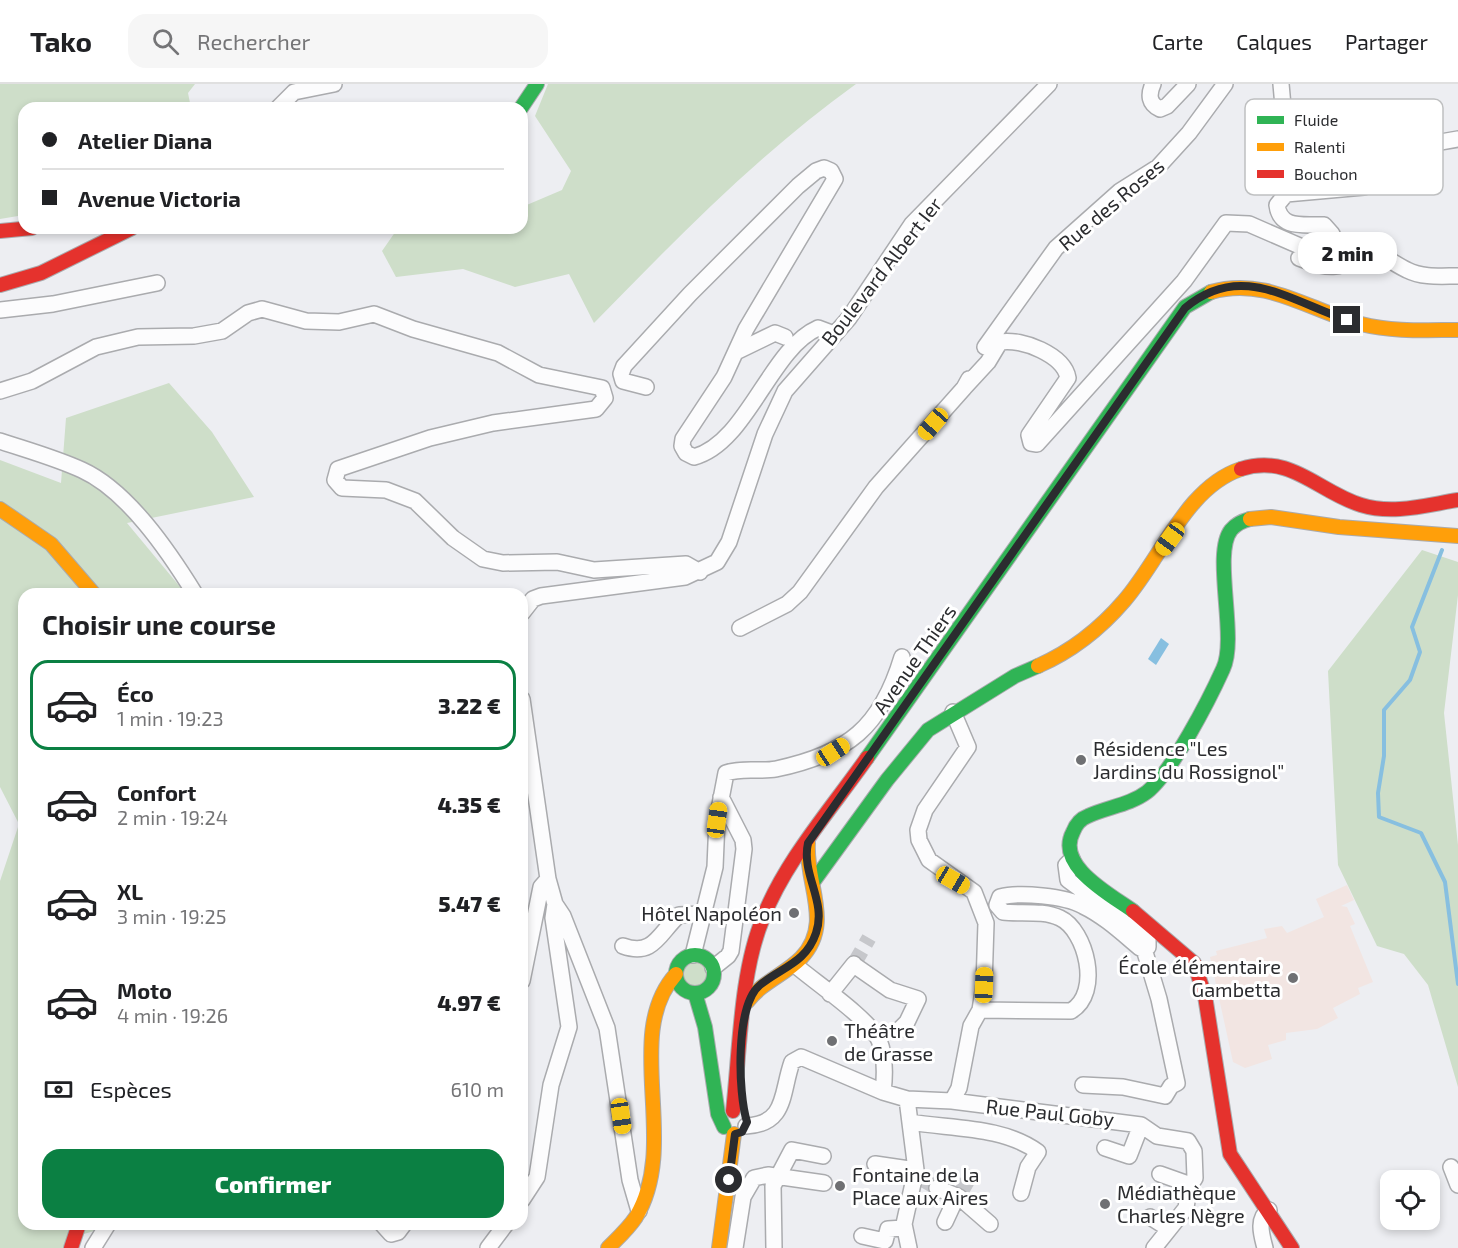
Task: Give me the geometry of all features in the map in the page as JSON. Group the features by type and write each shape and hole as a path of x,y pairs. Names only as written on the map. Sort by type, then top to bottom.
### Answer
{"main road":[{"path":"525,102 537,84"},
{"path":"0,231 18,229"},
{"path":"0,285 41,273 120,234"},
{"name":"Avenue Thiers","path":"719,1248 737,1164 735,1121 747,1002 747,978 753,948 777,886 1185,308 1196,299 1223,287 1249,285 1277,292 1360,324 1393,329 1458,330"},
{"path":"777,886 813,882 918,741 953,712 1015,676 1059,657 1082,642 1125,600 1199,496 1223,475 1254,465 1282,467 1312,479 1360,505 1381,509 1398,510 1458,500"},
{"path":"0,509 51,544 89,588"},
{"path":"1292,1248 1230,1154 1205,996 1194,963 1170,941 1085,875 1072,859 1070,837 1077,823 1087,816 1123,804 1146,792 1166,772 1215,686 1225,666 1228,644 1224,582 1226,544 1229,532 1238,523 1252,518 1271,517 1339,527 1458,536"},
{"path":"768,970 795,965 809,950 819,924 819,904 806,858 808,843"},
{"path":"753,948 768,970"},
{"path":"608,1248 630,1226 639,1211 652,1170 656,1134 651,1075 651,1035 664,986 676,974 679,963 693,955 705,958 713,968 705,1027"},
{"path":"747,1002 761,984 768,970"},
{"path":"676,974 680,986 690,992 705,1027 716,1100 735,1121"},
{"path":"652,1050 669,1004 675,996 705,991 712,984"},
{"path":"71,1248 78,1230"}],"street":[{"path":"284,102 294,92 334,84"},
{"name":"Boulevard Albert Ier","path":"700,572 717,562 729,542 765,434 785,391 874,284 912,224 1049,84"},
{"path":"1153,84 1150,100 1153,106 1160,109 1167,106 1188,84"},
{"name":"Rue des Roses","path":"964,388 986,347 1056,248 1120,190 1158,167 1189,133 1225,84"},
{"path":"1281,84 1282,99"},
{"path":"1443,142 1458,140"},
{"path":"646,387 623,381 621,374 624,366 690,294 798,186 816,171 824,168 831,171 835,179 746,329 738,351 684,439 682,446 686,453 694,456 713,448 732,429 792,349 809,332 818,328 834,334"},
{"path":"1170,329 1153,316 1184,280 1226,223 1249,225 1318,254 1331,246 1329,228 1324,225 1288,224 1278,214 1277,206 1285,195"},
{"path":"1300,247 1298,257 1322,267 1342,266 1369,251 1378,253 1408,271 1428,276 1458,276"},
{"path":"0,310 53,304 157,283"},
{"path":"0,391 32,381 96,347 138,337 194,336 222,331 248,313 262,309 306,321 339,322 374,314 414,329 498,353 539,375 602,388 605,398 596,410 493,423 430,438 338,469 335,480 342,488 386,490 415,501 453,538 483,558 503,563 556,562 594,570 686,564 700,572"},
{"name":"Rue des Roses","path":"740,628 787,604 800,592 876,487 988,362 1000,342 1025,345 1061,362 1068,378 1029,435 1032,443 1037,444 1153,316"},
{"path":"738,351 775,333 784,337"},
{"path":"0,441 84,470 124,499 191,588"},
{"path":"528,605 533,599 541,596 685,577 700,572"},
{"path":"693,955 701,914 709,898 715,867 720,797 726,773 775,769 833,752 860,734 893,688 902,657"},
{"path":"952,1101 959,1088 971,1026 980,1010 984,985 986,923 974,892 953,880 928,860 919,840 918,830 925,810 968,747 953,712"},
{"path":"528,741 548,879 555,904 563,916 607,1028 630,1179 639,1211"},
{"path":"713,968 731,951 744,849 743,840 720,797"},
{"path":"1072,859 1066,865 1068,880 1148,939 1148,947 1144,949"},
{"path":"528,951 541,887 548,879"},
{"path":"980,1010 1071,1011 1079,1006 1088,991 1089,973 1084,953 1067,923 1059,918 1030,912 1003,912 997,905 1000,897 1039,896 1085,906 1144,949 1177,1083 1171,1086 1165,1096 1123,1087 1083,1085"},
{"path":"528,1191 537,1177 551,1085 569,1027 553,918 555,904"},
{"path":"623,946 642,950 651,946 679,915 701,914"},
{"path":"795,965 870,1026 879,1041 884,1079 883,1092"},
{"path":"830,994 854,965 890,990 918,999 907,1022 899,1030"},
{"name":"Rue Paul Goby","path":"735,1121 758,1125 773,1119 780,1107 792,1062 801,1057 883,1092 907,1099 952,1101 1141,1125 1157,1136 1188,1142 1194,1151 1195,1178 1191,1185"},
{"path":"907,1099 917,1174 904,1228 909,1248"},
{"path":"910,1122 1007,1136 1038,1152 1028,1167 1021,1193"},
{"path":"1105,1148 1129,1156 1141,1125"},
{"path":"774,1248 773,1186 776,1176 792,1150 823,1156"},
{"path":"626,1156 652,1170"},
{"path":"875,1164 917,1174"},
{"path":"1450,1167 1458,1185"},
{"path":"630,1179 652,1170"},
{"path":"1154,1248 1186,1208 1191,1185 1160,1174"},
{"path":"735,1248 745,1189 754,1178 776,1176 824,1184"},
{"path":"937,1188 959,1195 990,1224"},
{"path":"945,1222 959,1195"},
{"path":"1265,1248 1260,1226 1264,1214 1269,1210"},
{"path":"1150,1217 1169,1229"},
{"path":"862,1236 885,1241 888,1229 904,1228"},
{"path":"93,1248 104,1230"},
{"path":"387,1230 391,1234 400,1230"},
{"path":"488,1248 502,1230"}],"shaded area":[{"name":"École élémentaire Gambetta","path":"1347,885 1354,900 1341,906 1347,907 1355,924 1350,926 1373,982 1358,988 1360,994 1333,1008 1338,1018 1317,1029 1286,1033 1286,1040 1268,1045 1272,1059 1245,1068 1233,1062 1210,957 1217,955 1216,951 1267,938 1264,929 1282,926 1287,933 1324,917 1316,899"}],"green space":[{"path":"0,84 195,84 188,93 190,102 18,102 18,216 0,219"},
{"path":"548,84 856,84 786,138 720,198 594,323 569,274 515,287 463,269 396,277 382,251 394,234 528,234 528,204 562,190 571,171 535,116"},
{"path":"169,383 212,432 254,497 127,523 181,588 18,588 18,822 0,787 0,460 61,483 66,418"},
{"path":"1422,550 1458,562 1458,595 1444,713 1458,845 1458,1087 1428,985 1404,954 1377,946 1338,865 1328,671"},
{"path":"18,827 18,1230 95,1230 67,1239 63,1248 0,1248 0,881"},
{"path":"695,962 700,963 706,969 706,979 700,985 695,986 690,985 684,979 683,974 684,969 690,963"}],"water":[{"path":"1161,638 1169,644 1156,665 1148,659"}],"waterway":[{"path":"1442,550 1412,627 1420,652 1410,680 1384,710 1384,756 1378,793 1379,817 1421,833 1445,882 1458,984"}],"tunnel":[{"path":"854,964 869,938"},
{"path":"960,1194 973,1171"},
{"path":"920,1178 937,1188"}],"traffic: fast":[{"path":"525,102 537,84"},
{"path":"867,758 1185,307 1211,292"},
{"path":"1133,911 1100,888 1078,868 1072,856 1070,844 1073,832 1085,817 1133,800 1147,792 1167,769 1189,735 1217,682 1227,655 1224,576 1226,542 1233,528 1250,519"},
{"path":"813,882 887,780 928,730 1015,676 1038,666"},
{"path":"695,955 709,960 714,974 709,988 695,993 681,988 676,974 681,960 695,955"},
{"path":"695,993 705,1027 718,1114 724,1127"}],"traffic: slow":[{"path":"1211,292 1231,288 1250,288 1269,292 1373,327 1458,330"},
{"path":"1038,666 1074,646 1105,621 1124,601 1176,526 1205,491 1222,478 1241,469"},
{"path":"0,509 51,544 89,588"},
{"path":"1250,519 1271,517 1339,527 1458,536"},
{"path":"747,1002 759,989 801,958 811,945 816,931 817,917 808,858 808,843"},
{"path":"608,1248 636,1217 648,1188 654,1156 651,1058 653,1027 660,999 676,974"},
{"path":"719,1248 734,1134"}],"traffic: jam":[{"path":"0,231 18,229"},
{"path":"0,285 41,273 120,234"},
{"path":"1241,469 1259,465 1290,470 1346,499 1373,508 1410,508 1458,500"},
{"path":"733,1111 745,987 755,940 763,918 772,897 796,856 867,758"},
{"path":"1133,911 1194,963 1205,996 1230,1154 1292,1248"},
{"path":"71,1248 77,1230"}],"place":[{"name":"Résidence \"Les Jardins du Rossignol\"","path":"1081,760"},
{"name":"Hôtel Napoléon","path":"794,913"},
{"name":"École élémentaire Gambetta","path":"1293,978"},
{"name":"Théâtre de Grasse","path":"832,1041"},
{"name":"Fontaine de la Place aux Aires","path":"840,1186"},
{"name":"Médiathèque Charles Nègre","path":"1105,1204"}],"route":[{"path":"729,1180 735,1134 742,1132 747,1122 743,1114 739,1073 747,1002 761,984 795,965 803,957 813,942 819,924 819,904 807,866 808,843 1185,308 1208,292 1223,287 1249,285 1277,292 1347,320"}]}
